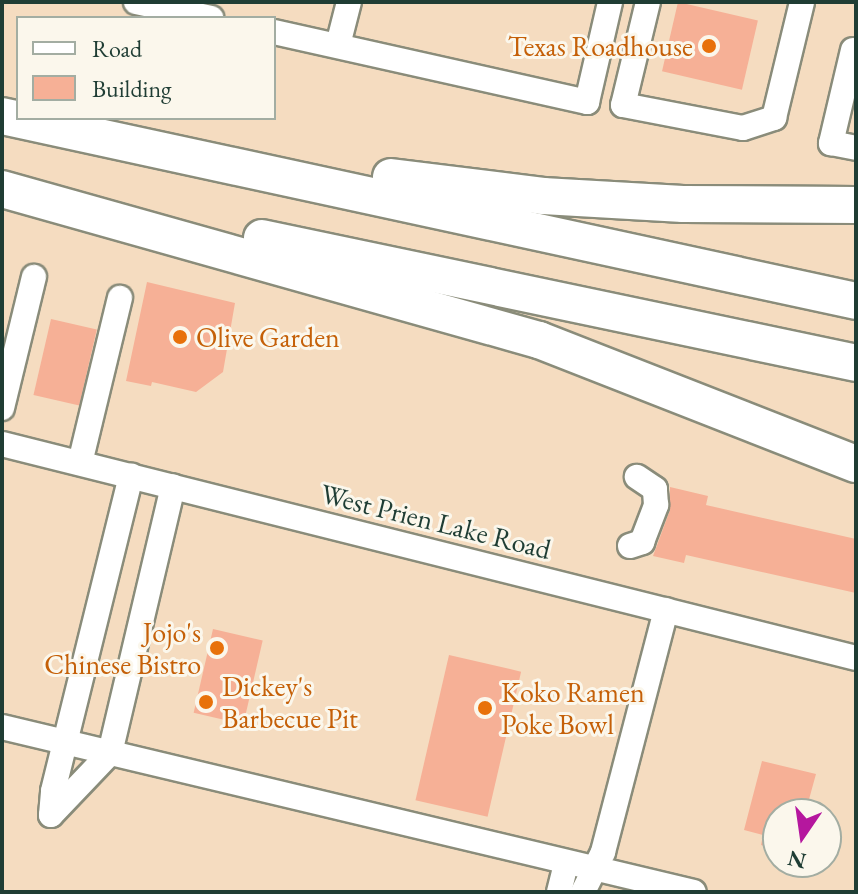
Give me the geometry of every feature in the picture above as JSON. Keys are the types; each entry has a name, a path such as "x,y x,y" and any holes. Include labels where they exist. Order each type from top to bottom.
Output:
{"highway":[{"path":"20,120 856,301"},
{"path":"193,158 278,158 434,184 543,196 683,204 856,205"},
{"path":"2,186 856,363"},
{"path":"2,186 539,340 856,464"}],"street":[{"path":"136,2 202,16"},
{"path":"338,45 349,2"},
{"path":"587,102 610,2"},
{"path":"623,105 648,2"},
{"path":"276,32 587,102 623,105 743,128 774,118 802,2"},
{"path":"855,45 831,143 856,148"},
{"path":"2,408 34,277"},
{"path":"80,463 120,298"},
{"name":"West Prien Lake Road","path":"2,444 856,658"},
{"path":"131,476 53,791 51,815 110,753 173,486"},
{"path":"630,546 642,542 656,505 655,489 637,477"},
{"path":"583,892 603,852 666,610"},
{"path":"2,727 694,892"},
{"path":"559,892 566,863"}],"building":[{"name":"Texas Roadhouse","path":"678,2 758,20 742,90 662,71"},
{"name":"Olive Garden","path":"147,282 235,303 223,372 196,392 152,382 151,386 126,381"},
{"path":"51,319 97,330 79,406 33,395"},
{"path":"670,487 708,496 706,505 856,539 856,593 686,555 684,563 653,556 670,510"},
{"path":"213,629 263,640 243,724 194,713"},
{"path":"449,655 521,672 488,817 415,800"},
{"path":"762,761 816,774 809,798 762,798 762,835 744,830"}],"place":[{"name":"Texas Roadhouse","path":"709,46"},
{"name":"Olive Garden","path":"180,337"},
{"name":"Jojo's Chinese Bistro","path":"217,648"},
{"name":"Dickey's Barbecue Pit","path":"206,702"},
{"name":"Koko Ramen Poke Bowl","path":"485,708"}]}
